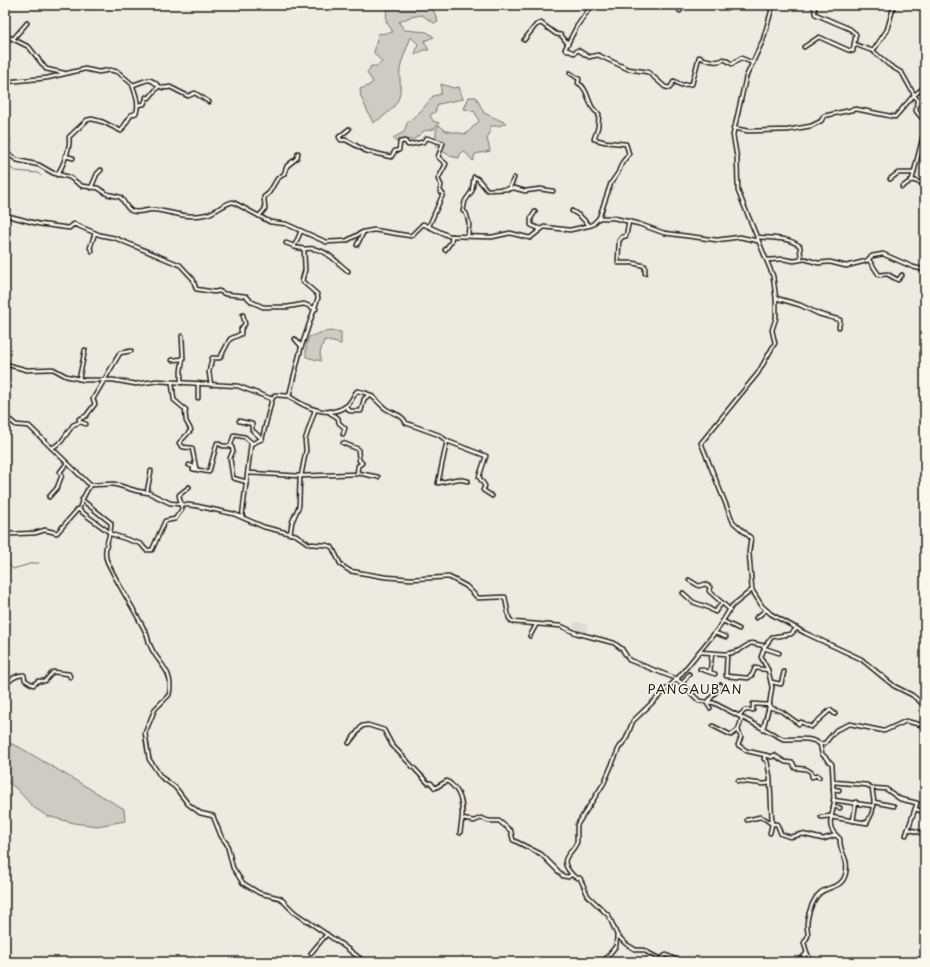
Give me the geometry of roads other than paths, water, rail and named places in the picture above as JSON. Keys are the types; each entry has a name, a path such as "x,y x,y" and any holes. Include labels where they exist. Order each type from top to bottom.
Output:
{"street":[{"path":"592,5 577,26 565,48 571,53 578,50 588,56 598,55 628,70 648,72 665,87 669,88 674,81 681,85 692,84 699,57 710,60 724,60 732,64 741,58 752,63"},
{"path":"675,5 680,11"},
{"path":"773,5 764,40 746,78 733,128 737,158 738,191 773,276 776,298 775,321 772,330 775,339 774,346 758,373 735,399 704,439 702,443 703,448 731,517 738,528 751,539 749,552 752,590 766,610 797,628 861,659 894,686 912,695 925,706"},
{"path":"804,47 819,37 829,43 852,51 854,44 856,33 815,14 814,5"},
{"path":"873,51 887,30 894,5"},
{"path":"13,39 27,23"},
{"path":"524,40 536,25 541,23 556,34 561,35 568,44"},
{"path":"5,38 13,39 31,48 46,69 66,74"},
{"path":"854,44 873,51 889,65 902,73 917,100 916,111 925,122"},
{"path":"5,82 66,74 85,69 99,72 110,70 125,76 132,85 138,105 136,113 131,115 121,131 101,121 87,120 85,124 75,130 69,137 70,144 61,170 57,174"},
{"path":"5,152 17,160 39,165 57,174 69,177 82,186 98,188 107,194 120,197 127,207 137,212 155,210 175,215 190,216 211,213 229,202 233,202 270,222 286,224 331,243 346,241 364,232 384,231 410,236 419,226 423,224 445,235 452,236 492,237 510,232 530,238 538,233 544,226 570,230 589,226 599,218 611,181 618,173 629,152 626,144 605,142 594,139 598,127 599,114 594,112 584,86 578,83 579,79 570,73"},
{"path":"132,85 149,80 154,81 158,86 165,89 170,87 188,96 195,93 209,102"},
{"path":"138,105 144,104 146,98 149,98 158,86"},
{"path":"733,128 754,132 788,130 811,126 821,121 824,116 856,109 895,117 914,95 919,93 925,87"},
{"path":"902,187 912,180 925,128"},
{"path":"349,130 339,137 341,140 346,140 366,151 391,157 395,151 399,150 400,142 405,141 408,145 423,142 427,138 443,144 438,157 446,164 438,179 441,185 440,191 443,194 429,226"},
{"path":"5,147 8,140"},
{"path":"259,216 265,209 264,197 269,193 278,179 284,174 287,166 298,158 298,153"},
{"path":"65,156 73,158"},
{"path":"91,188 96,180 97,174 101,170"},
{"path":"890,179 898,173 914,173"},
{"path":"468,236 470,223 466,213 463,211 466,201 472,191 474,177 478,179 487,190 501,188 509,190 514,188 525,191 543,189 553,191"},
{"path":"509,190 514,178"},
{"path":"912,180 925,184"},
{"path":"572,211 580,216 589,226"},
{"path":"534,212 531,218 531,225 540,229"},
{"path":"5,215 47,225 69,228 74,224 95,233 115,238 180,265 193,279 196,290 214,292 219,291 224,294 246,296 256,304 263,307 287,307 304,304 316,309"},
{"path":"599,218 614,218 629,221 664,233 716,240 740,237 759,241"},
{"path":"629,221 626,236 619,240 618,262 633,263 645,266 645,273"},
{"path":"294,247 301,231"},
{"path":"357,245 364,232"},
{"path":"92,251 90,248 95,233"},
{"path":"445,250 451,242 452,236"},
{"path":"757,237 780,238 792,241 800,246 802,259"},
{"path":"286,243 294,247 304,249 313,248 325,253 348,271"},
{"path":"289,396 301,346 316,309 318,296 302,281 305,270 304,249"},
{"path":"767,260 782,259 794,261 802,259 846,266 868,260 872,256 883,254 913,267 925,270"},
{"path":"868,260 879,275 887,274 898,280 902,275"},
{"path":"776,298 840,320 839,327"},
{"path":"211,385 209,372 213,357 220,358 230,341 229,339 241,335 241,329 245,324 243,315"},
{"path":"181,383 183,359 182,336"},
{"path":"295,339 301,346"},
{"path":"79,379 85,350"},
{"path":"52,448 61,442 72,426 80,422 79,419 86,416 95,404 93,399 120,353 131,351"},
{"path":"172,360 183,359"},
{"path":"5,364 27,370 53,369 79,379 103,381 113,380 136,384 147,382 198,383 238,386 272,399"},
{"path":"172,383 174,400 186,410 186,421 191,430 178,443 192,448 196,468 190,465 198,470 209,472 217,443 223,446 231,446"},
{"path":"198,383 198,398"},
{"path":"262,439 272,399 275,395 286,397 289,396 315,410 330,411 346,407 353,399 356,392 370,394 385,408 404,418 406,423 439,435 447,441 486,456 479,477 485,486 483,491 492,496"},
{"path":"346,407 350,411 361,411 364,399 370,394"},
{"path":"290,534 292,522 299,506 301,476 306,450 305,440 315,410"},
{"path":"330,411 330,413 338,418 339,423 345,428 343,434"},
{"path":"5,416 16,425 28,425 90,485 114,484 137,492 147,492 170,503 203,507 242,517 264,527 296,536 309,544 326,545 332,547 341,565 354,572 411,579 444,576 456,579 478,598 505,597 509,618 512,622 561,626 576,633 614,643 622,648 629,660 677,679 699,701 707,702 739,716 783,739 809,740 820,744 825,743 836,730 850,724 884,731 906,721 925,726"},
{"path":"80,422 86,424"},
{"path":"239,422 252,424 252,430 262,439"},
{"path":"247,482 233,478 230,458 233,451 231,446 234,435 244,437 252,443"},
{"path":"252,443 262,439"},
{"path":"447,441 438,483 456,479 468,480"},
{"path":"242,517 252,443"},
{"path":"343,443 358,449 359,460 362,463 358,466 358,473"},
{"path":"49,497 57,488 62,475 60,472 67,463"},
{"path":"147,492 152,471"},
{"path":"248,473 301,476 356,475 358,473 378,477"},
{"path":"5,532 25,534 37,533 45,530 57,533 78,509 90,485"},
{"path":"78,509 110,533 141,544 146,550 152,550 165,521 175,519 182,509 179,495 189,487"},
{"path":"82,500 111,522 106,548 107,561 120,587 146,631 150,646 162,663 170,679 169,695 155,709 145,733 149,759 161,777 175,787 188,804 200,813 213,816 221,836 228,848 233,868 243,883 259,893 280,898 294,912 365,962"},
{"path":"689,580 699,586 705,584 710,587 709,592 729,609"},
{"path":"681,962 666,955 660,959 643,950 637,951 625,943 617,935 609,916 588,896 580,878 572,875 565,867 564,861 577,842 577,825 604,783 619,748 626,739 633,722 677,679 715,633 729,609 752,590"},
{"path":"683,593 697,604 707,607 715,612 722,603"},
{"path":"756,618 766,610"},
{"path":"723,621 739,630"},
{"path":"530,636 537,624"},
{"path":"763,729 770,706 771,682 768,670 761,657 764,647 772,637 791,634 797,628"},
{"path":"715,633 726,637"},
{"path":"699,652 727,654 738,651 749,644 764,647 779,653"},
{"path":"710,672 712,653"},
{"path":"727,654 726,676 748,678 752,676 755,668 768,670"},
{"path":"700,669 715,674"},
{"path":"5,686 9,680 21,675 24,675 25,680 33,685 38,681 44,681 53,672 69,674 70,677"},
{"path":"771,682 781,684 784,672"},
{"path":"682,684 688,674"},
{"path":"707,702 721,685"},
{"path":"707,702 710,708"},
{"path":"739,716 745,710 753,710 752,704 770,706 781,711 799,724 801,722 811,727 830,710 834,714"},
{"path":"713,726 732,735 738,730 742,718"},
{"path":"349,744 361,726 368,725 384,730 392,745 428,783 431,783 435,788 446,781 454,786 462,804 460,833"},
{"path":"738,730 741,737 738,746 747,751 772,758 774,755 785,762 793,763 795,768 807,769 811,772 812,777 817,775 819,777"},
{"path":"812,962 806,953 804,942 808,936 807,920 813,904 819,894 824,890 834,887 843,879 846,872 847,863 839,846 840,839 832,830 832,764 822,754 820,744"},
{"path":"765,755 764,759 767,761 770,783 772,824 770,833"},
{"path":"738,781 765,784 770,783"},
{"path":"833,782 867,785 872,788 886,789 900,799 916,802 916,808 906,835"},
{"path":"821,817 831,817 867,823 872,813 874,804 872,788"},
{"path":"833,789 839,790"},
{"path":"833,800 894,806"},
{"path":"853,821 856,802"},
{"path":"833,806 840,808"},
{"path":"916,808 925,812"},
{"path":"747,820 760,817 766,819 772,824 777,824 781,834 785,836 802,834 823,839 836,835"},
{"path":"462,819 474,821 482,818 500,822 511,831 513,840 541,854 563,876 567,877 572,875"},
{"path":"908,829 925,834"},
{"path":"311,953 326,934"},
{"path":"603,962 616,946 617,935"},
{"path":"798,962 806,953"}],"waterway":[{"path":"5,164 15,171 38,173 41,176"},
{"path":"5,560 13,569 33,563 39,563"}],"district":[{"name":"PANGAUBAN","path":"695,689"}]}
